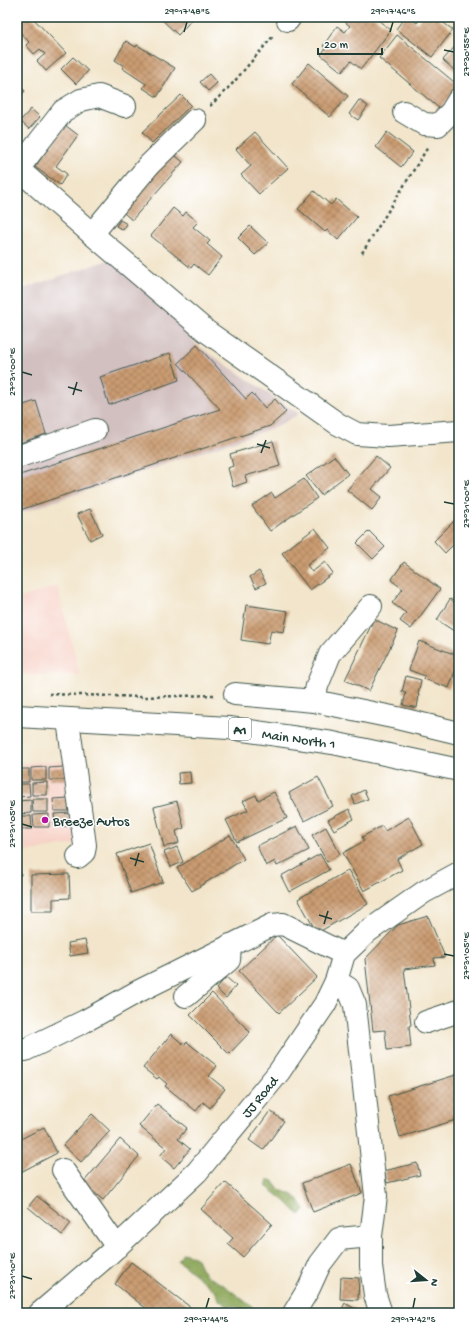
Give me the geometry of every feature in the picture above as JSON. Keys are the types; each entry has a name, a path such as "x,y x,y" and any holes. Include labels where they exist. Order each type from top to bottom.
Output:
{"street":[{"path":"125,106 99,96 81,100 63,111 18,168 92,234 206,331 338,424 358,434 388,436 459,431"},
{"path":"404,112 424,124 438,125 451,112 459,99"},
{"path":"92,234 149,165 196,120"},
{"path":"17,457 95,430"},
{"path":"314,700 317,686 330,654 371,606"},
{"path":"235,694 314,700 459,733"},
{"name":"Main North 1","path":"17,716 229,728 333,743 459,770"},
{"path":"68,720 85,845 84,852 78,857"},
{"name":"JJ Road","path":"40,1313 117,1247 197,1172 279,1072 325,1004 336,981 344,954 367,932 424,892 459,873"},
{"path":"17,1048 25,1050 85,1021 137,992 272,925 283,924 344,954"},
{"path":"186,996 229,960 230,945"},
{"path":"336,981 348,988 355,1005 376,1196 371,1236 371,1266 375,1295 381,1313"},
{"path":"426,1022 459,1011"},
{"path":"63,1170 117,1247"},
{"path":"294,1313 309,1288 320,1264 338,1239 371,1236"}],"path":[{"path":"196,120 233,83 289,18"},
{"path":"362,253 437,133 438,125"},
{"path":"49,694 144,697 235,694"}],"shaded area":[{"path":"111,259 162,304 197,345 299,414 273,428 17,514 17,291"},
{"path":"57,586 80,675 17,675 17,599"},
{"name":"Breeze Autos","path":"65,761 76,844 17,853 17,763"}],"green space":[{"path":"268,1180 272,1180 279,1190 292,1194 296,1198 305,1209 301,1215 266,1186"},
{"path":"183,1253 197,1259 202,1270 207,1276 225,1286 255,1309 264,1313 248,1313 234,1306 227,1306 219,1300 215,1291 178,1261"}],"building":[{"path":"17,17 32,17 66,53 46,71 37,61 45,54 40,49 34,54 26,45 29,42 17,30"},
{"path":"159,17 194,17 178,35"},
{"path":"349,17 374,17 391,30 361,69 351,61 342,72 321,55 326,48 323,46 337,26 345,32 350,26 345,22"},
{"path":"405,17 409,17 417,23 422,17 436,17 453,30 432,57 396,29"},
{"path":"397,35 459,86 440,109 379,58"},
{"path":"126,41 136,47 137,45 175,68 157,97 143,88 146,84 122,68 124,66 115,60"},
{"path":"459,42 459,66 455,71 443,60"},
{"path":"73,57 88,71 76,84 61,69"},
{"path":"309,63 348,96 330,117 292,84"},
{"path":"209,74 217,83 208,91 200,82"},
{"path":"17,83 25,91 17,98"},
{"path":"181,95 191,105 152,143 142,132"},
{"path":"359,100 368,106 358,120 349,114"},
{"path":"31,109 40,117 29,129 20,121"},
{"path":"65,125 78,135 56,166 67,174 60,185 35,167"},
{"path":"255,132 288,168 259,194 241,175 251,166 236,149"},
{"path":"387,132 413,152 401,167 376,147"},
{"path":"169,150 183,162 132,220 118,208"},
{"path":"314,191 331,205 336,199 357,217 338,240 327,230 325,232 298,209"},
{"path":"173,208 183,216 186,212 198,222 193,227 210,241 207,244 222,257 208,275 194,264 191,268 151,236"},
{"path":"120,220 127,224 123,230 116,226"},
{"path":"250,226 268,243 255,255 238,238"},
{"path":"197,345 246,399 252,393 265,408 275,399 286,412 270,426 17,511 17,476 220,409 178,363"},
{"path":"170,353 179,380 109,405 100,377"},
{"path":"36,401 46,434 17,444 17,407"},
{"path":"273,441 280,466 245,476 247,482 233,487 228,468 233,466 230,454"},
{"path":"334,456 348,474 321,495 306,476"},
{"path":"376,456 390,468 372,489 382,497 372,510 347,490"},
{"path":"304,479 317,498 270,531 252,506 272,493 275,498"},
{"path":"90,509 102,534 90,540 77,514"},
{"path":"459,516 459,539 445,553 434,541"},
{"path":"315,528 330,548 307,565 312,572 325,562 333,573 310,590 282,553"},
{"path":"369,531 385,547 373,559 357,543"},
{"path":"404,562 440,589 411,629 400,621 406,613 392,603 403,589 391,580"},
{"path":"259,571 266,583 256,588 250,577"},
{"path":"450,599 459,605 459,624 454,631 437,620"},
{"path":"246,605 288,611 284,632 271,630 268,644 241,640"},
{"path":"374,619 398,631 369,691 345,680"},
{"path":"419,641 459,656 459,661 449,688 424,679 425,676 409,670"},
{"path":"17,658 19,658 19,672 17,672"},
{"path":"406,676 421,680 417,708 403,705 406,693 402,692"},
{"path":"458,702 459,717 457,717"},
{"path":"46,767 46,780 31,780 31,768"},
{"path":"64,767 65,780 49,780 49,768"},
{"path":"17,769 29,769 29,782 17,782"},
{"path":"190,772 191,783 179,784 178,773"},
{"path":"318,777 333,806 304,821 289,793"},
{"path":"47,782 47,795 32,795 32,783"},
{"path":"17,784 29,784 30,796 17,797"},
{"path":"364,790 368,799 355,804 352,796"},
{"path":"274,792 287,818 237,842 226,820 248,810 243,801 256,795 258,800"},
{"path":"68,798 69,811 54,811 53,799"},
{"path":"32,799 48,799 48,812 33,812"},
{"path":"31,800 31,813 17,814 17,801"},
{"path":"177,801 184,828 176,831 179,843 164,847 154,807"},
{"path":"349,809 354,819 334,830 328,820"},
{"path":"70,813 70,826 55,827 54,814"},
{"path":"49,814 49,827 34,827 33,815"},
{"path":"17,816 31,816 32,829 17,829"},
{"path":"409,817 423,844 397,859 402,870 364,891 343,853 364,841 362,837 382,826 385,831"},
{"path":"297,826 309,850 277,866 275,861 266,866 257,846"},
{"path":"326,827 340,854 327,862 312,835"},
{"path":"230,835 244,859 192,891 177,868"},
{"path":"149,843 163,882 131,893 117,854"},
{"path":"177,847 183,862 171,867 164,852"},
{"path":"320,854 329,870 289,892 281,876"},
{"path":"17,855 21,875 17,876"},
{"path":"348,870 368,904 317,933 298,899"},
{"path":"69,874 70,898 53,899 53,911 31,911 31,875"},
{"path":"428,916 445,957 434,958 435,965 404,969 411,1025 409,1026 411,1047 387,1050 385,1030 373,1031 365,959 398,925"},
{"path":"277,935 317,977 279,1013 239,971"},
{"path":"85,940 88,953 70,956 68,943"},
{"path":"226,977 236,986 226,998 216,989"},
{"path":"212,993 250,1032 229,1054 190,1015"},
{"path":"171,1034 184,1045 187,1042 217,1066 209,1076 225,1089 210,1108 203,1102 196,1111 165,1086 167,1084 159,1077 157,1079 143,1068"},
{"path":"459,1074 459,1119 400,1137 388,1096"},
{"path":"157,1104 187,1128 178,1139 190,1149 174,1168 160,1156 166,1148 139,1126"},
{"path":"270,1111 284,1121 263,1150 249,1140"},
{"path":"92,1114 110,1131 81,1162 63,1145"},
{"path":"44,1127 57,1153 17,1174 17,1141"},
{"path":"120,1139 139,1156 103,1200 83,1183"},
{"path":"417,1163 420,1175 387,1183 384,1171"},
{"path":"351,1164 362,1193 313,1212 302,1183"},
{"path":"225,1182 272,1224 243,1257 228,1244 233,1238 201,1209"},
{"path":"37,1196 71,1223 62,1235 28,1207"},
{"path":"131,1262 198,1313 152,1313 115,1284"},
{"path":"341,1277 359,1278 358,1300 340,1299"},
{"path":"345,1303 357,1310 356,1313 340,1313"}],"place":[{"name":"Breeze Autos","path":"45,820"}]}
